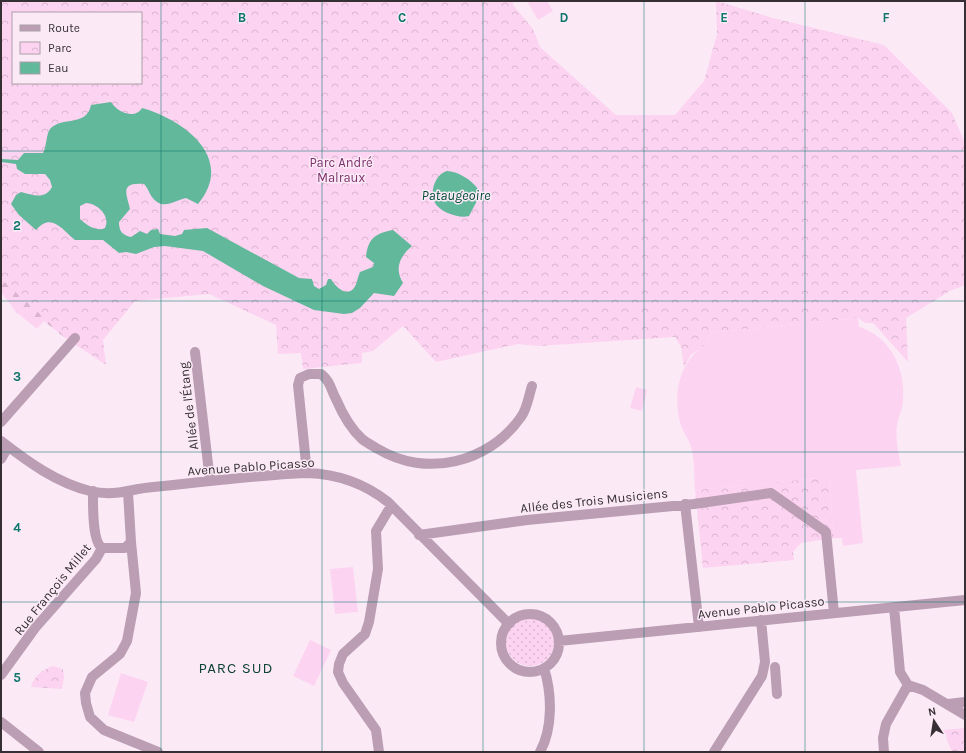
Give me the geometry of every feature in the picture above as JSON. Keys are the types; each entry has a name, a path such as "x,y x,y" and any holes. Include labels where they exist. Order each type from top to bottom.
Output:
{"street":[{"path":"1,422 75,338"},
{"name":"Allée de l'Étang","path":"195,352 210,481"},
{"path":"307,473 298,386 300,378 309,374 321,374 329,381 343,415 362,439 388,455 420,464 456,462 473,456 498,440 522,416 532,386"},
{"path":"1,459 5,444"},
{"name":"Avenue Pablo Picasso","path":"5,444 56,478 93,492 108,494 152,487 307,473 328,474 355,482 376,493 391,506 508,624"},
{"name":"Rue François Millet","path":"1,675 35,628 96,559 102,548 98,544 96,536 93,492"},
{"path":"128,492 136,593 127,641 120,654 92,677 86,693 86,703 90,717 104,730 158,752"},
{"name":"Allée des Trois Musiciens","path":"419,534 527,520 772,494 826,532 834,613"},
{"path":"685,504 699,627"},
{"path":"379,752 376,730 343,683 338,672 339,664 344,654 365,634 369,622 378,569 376,530 391,506"},
{"path":"102,548 125,548 131,542"},
{"name":"Avenue Pablo Picasso","path":"559,641 965,600"},
{"path":"894,607 900,672 908,685 922,690 965,715"},
{"path":"525,615 542,617 553,626 559,641 559,647 554,660 544,668 534,672 524,672 515,668 507,661 502,652 501,642 503,632 508,624 516,618 525,615"},
{"path":"714,752 762,676 765,662 761,620"},
{"path":"774,667 777,694"},
{"path":"540,752 546,742 549,726 547,684 544,668"},
{"path":"884,752 883,738 886,724 908,685"},
{"path":"948,704 965,702"},
{"path":"1,722 38,752"}],"green space":[{"name":"Parc André Malraux","path":"1,1 513,1 513,5 533,29 540,47 616,115 675,115 704,81 717,34 716,1 773,18 884,45 952,113 965,143 965,285 950,291 906,318 908,362 873,323 865,323 858,318 708,333 709,342 691,355 684,367 681,347 675,337 539,346 518,344 436,362 403,326 373,351 362,353 362,363 303,369 301,353 278,354 276,325 209,294 135,301 103,340 106,365 70,341 1,279"},
{"path":"531,1 547,1 553,11 538,20 528,3"},
{"path":"1,245 69,338 65,338 44,321 37,329 16,312 1,292"},
{"path":"858,318 859,327 870,331 879,338 894,355 902,377 903,388 903,403 896,435 901,466 856,470 863,543 843,546 842,538 834,538 829,477 695,490 692,452 680,422 677,398 678,387 685,366 699,349 709,342 708,333"},
{"path":"636,387 647,390 642,411 630,408"},
{"path":"829,477 834,538 801,543 793,552 794,560 703,568 695,490"},
{"path":"353,567 358,612 335,614 330,569"},
{"path":"530,618 539,620 547,625 552,633 554,642 552,651 547,659 539,664 530,666 521,664 513,659 508,651 506,642 508,633 513,625 521,620"},
{"path":"310,640 331,650 314,686 293,676"},
{"path":"53,666 63,669 64,677 62,689 31,687 39,674 45,669"},
{"path":"121,673 148,682 134,722 108,715"},
{"path":"965,728 965,752 952,752 943,730"}],"water":[{"path":"111,102 117,109 126,113 135,114 142,108 158,114 174,122 188,132 200,143 208,157 211,171 208,187 198,204 186,198 164,204 156,201 152,197 144,184 136,184 128,187 126,194 130,209 119,222 120,230 123,234 131,237 140,231 147,234 151,230 158,229 160,234 175,236 182,234 184,230 207,228 299,278 312,279 314,286 319,289 326,285 328,279 331,279 338,288 348,292 354,288 360,272 373,267 374,263 366,257 371,241 382,233 393,230 412,246 404,254 399,267 400,278 403,283 394,296 374,293 360,308 352,313 344,314 314,310 263,286 203,251 165,246 154,247 136,254 126,252 119,253 103,240 75,240 61,227 52,222 47,222 41,225 36,230 19,215 11,204 16,195 21,192 38,196 46,194 52,187 50,180 45,174 25,174 17,169 16,164 1,162 2,159 18,160 24,153 43,153 50,129 55,125 85,116 89,112 91,105","holes":["86,203 94,205 105,215 105,228 99,229 88,226 80,219 80,206"]},
{"name":"Pataugeoire","path":"447,171 451,171 464,177 472,182 478,189 479,197 469,216 455,216 445,212 437,206 433,199 433,189 436,180"}],"district":[{"name":"PARC SUD","path":"236,668"}]}
